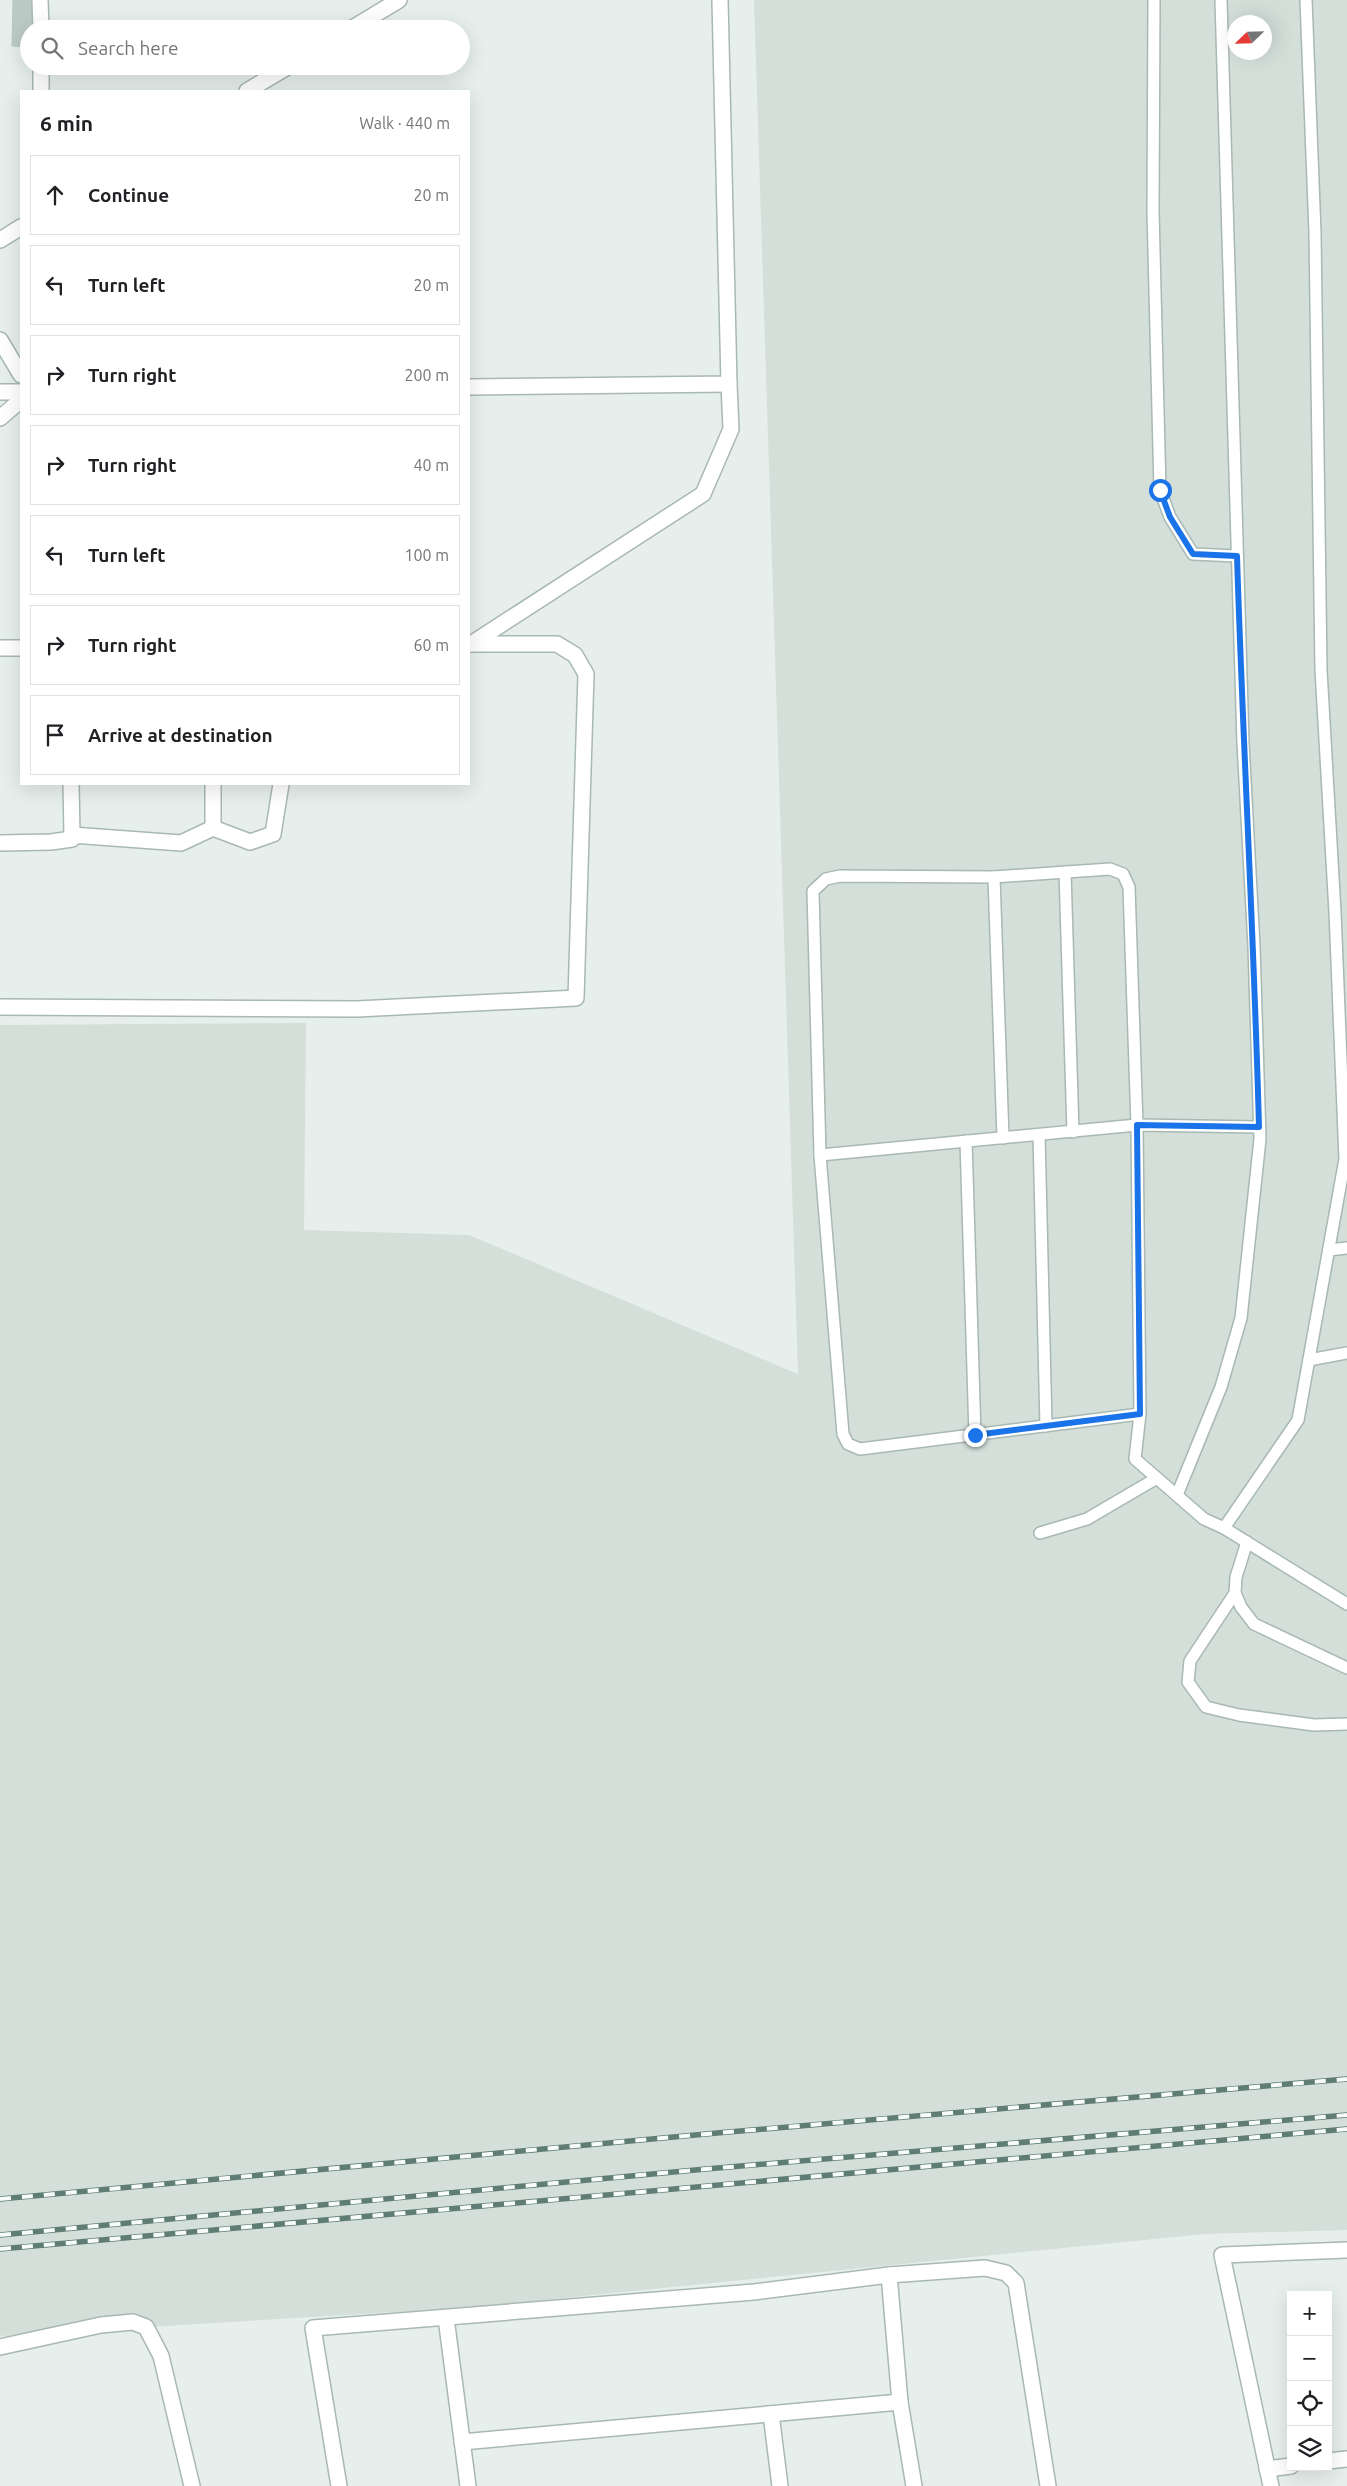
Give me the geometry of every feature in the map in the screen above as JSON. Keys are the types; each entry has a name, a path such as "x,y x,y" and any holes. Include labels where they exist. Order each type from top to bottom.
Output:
{"street":[{"path":"40,0 41,20"},
{"path":"366,20 399,0"},
{"path":"470,644 703,494 732,429 729,384 720,0"},
{"path":"41,75 42,90"},
{"path":"249,90 274,75"},
{"path":"0,240 20,228"},
{"path":"0,340 20,373"},
{"path":"470,387 729,384"},
{"path":"0,392 20,392"},
{"path":"0,418 20,401"},
{"path":"0,1007 357,1009 576,998 586,674 575,655 557,644 470,644"},
{"path":"0,648 20,648"},
{"path":"0,843 51,842 72,839 70,785"},
{"path":"213,785 213,828"},
{"path":"72,835 181,843 213,828 250,842 273,834 282,785"},
{"path":"1271,2486 1222,2254 1347,2250"},
{"path":"339,2486 313,2328 754,2292 889,2275 985,2268 1006,2273 1016,2283 1048,2486"},
{"path":"889,2275 900,2402 914,2486"},
{"path":"446,2318 468,2486"},
{"path":"0,2347 102,2325 133,2322 146,2327 161,2356 192,2486"},
{"path":"462,2442 900,2402"},
{"path":"771,2414 780,2486"},
{"path":"1332,2461 1347,2459"},
{"path":"1267,2469 1287,2466"}],"lane":[{"path":"1154,0 1153,211 1160,490 1170,517 1193,554 1237,556"},
{"path":"1176,1495 1221,1387 1241,1318 1259,1127 1254,946 1243,744 1221,0"},
{"path":"1224,1528 1298,1420 1345,1159 1342,990 1321,670 1315,233 1306,0"},
{"path":"1140,1414 860,1450 848,1444 843,1434 820,1155 813,891 826,879 840,876 994,877 1110,869 1123,874 1129,887 1137,1125 1140,1414 1135,1459 1204,1519 1224,1528 1347,1604"},
{"path":"1065,872 1072,1132"},
{"path":"994,877 1003,1138"},
{"path":"820,1155 1137,1125 1259,1127"},
{"path":"1039,1135 1046,1426"},
{"path":"966,1141 975,1435"},
{"path":"1329,1250 1347,1248"},
{"path":"1309,1360 1347,1354"},
{"path":"1040,1533 1087,1519 1157,1478"},
{"path":"1247,1542 1236,1577 1235,1593 1240,1607 1254,1624 1347,1668"},
{"path":"1235,1593 1190,1661 1188,1682 1206,1707 1239,1715 1314,1725 1347,1724"}],"shaded area":[{"path":"754,0 1347,0 1347,2230 1205,2234 462,2308 0,2336 0,1025 306,1023 304,1230 469,1235 798,1374"}],"building":[{"path":"13,0 31,0 32,20 20,20 20,46 12,46"}],"railway":[{"path":"0,2199 717,2133 1347,2079"},
{"path":"0,2235 706,2169 1347,2115"},
{"path":"0,2249 1347,2129"}],"route":[{"path":"975,1435 1140,1414 1137,1125 1259,1127 1254,946 1243,744 1237,556 1193,554 1170,517 1160,490"}]}
